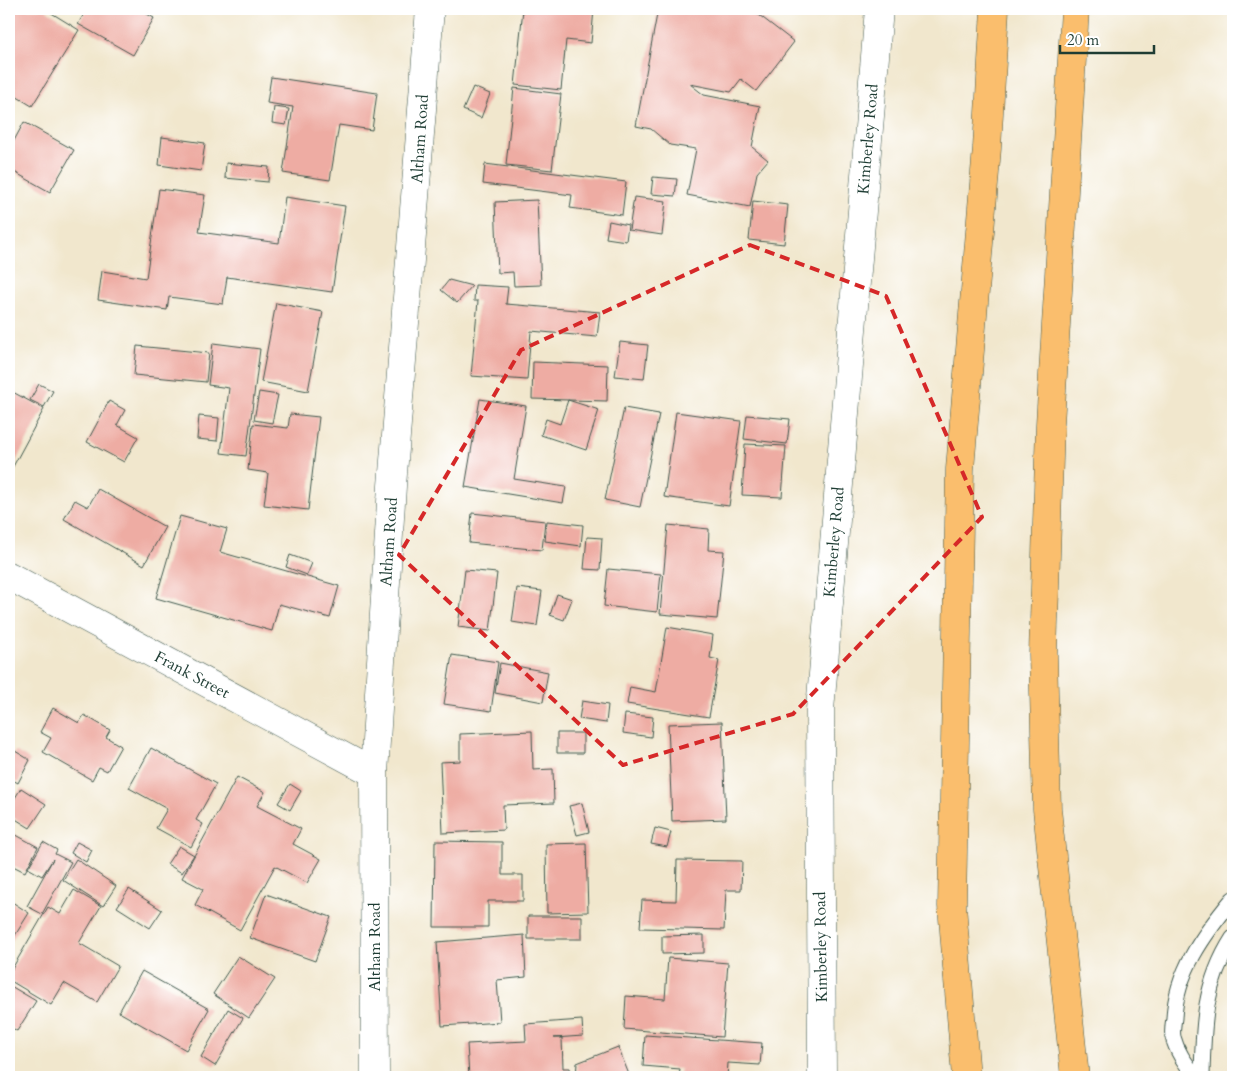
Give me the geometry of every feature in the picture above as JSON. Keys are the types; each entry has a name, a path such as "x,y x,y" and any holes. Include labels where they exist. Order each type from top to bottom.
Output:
{"highway":[{"path":"966,1077 952,906 960,469 987,148 995,9"},
{"path":"1075,9 1050,424 1043,654 1047,808 1075,1077"}],"street":[{"name":"Altham Road","path":"375,1077 374,774 392,486 430,9"},
{"name":"Kimberley Road","path":"822,1077 820,710 879,9"},
{"name":"Frank Street","path":"9,576 374,774"}],"lane":[{"path":"1196,1077 1181,1058 1173,1036 1174,1008 1181,981 1193,954 1211,926 1233,900"},
{"path":"1202,1077 1203,1017 1210,985 1233,938"}],"highlighted area":[{"path":"750,245 886,296 982,517 793,714 623,765 399,555 521,350"}],"building":[{"path":"9,9 45,9 79,30 32,106 9,92"},
{"path":"87,9 138,9 154,18 133,55 78,24"},
{"path":"523,9 594,9 591,43 566,40 561,90 515,85"},
{"path":"658,9 727,9 759,15 794,42 756,91 741,79 731,92 690,84 704,95 760,106 752,147 768,160 757,173 750,207 687,195 696,149 670,145 651,129 636,126"},
{"path":"271,77 377,93 372,130 339,125 330,180 283,173 293,107 267,103"},
{"path":"473,87 490,94 481,118 463,110"},
{"path":"514,88 561,94 552,170 506,165"},
{"path":"274,107 289,109 286,125 272,123"},
{"path":"24,122 74,150 50,192 9,169 9,150"},
{"path":"162,137 205,143 201,171 159,165"},
{"path":"226,163 269,167 268,182 225,178"},
{"path":"485,164 626,182 622,215 570,208 572,195 483,184"},
{"path":"653,177 677,179 675,196 651,194"},
{"path":"159,189 205,195 199,232 279,243 285,197 345,206 332,292 227,277 223,304 169,297 167,310 98,300 102,271 146,278"},
{"path":"634,197 666,201 662,235 629,230"},
{"path":"537,200 541,285 514,286 513,272 498,273 495,202"},
{"path":"753,201 788,205 784,244 749,240"},
{"path":"609,221 628,225 626,241 606,238"},
{"path":"449,280 472,286 457,303 441,290"},
{"path":"475,285 508,287 506,304 600,312 597,337 531,331 527,380 471,376 478,301 474,301"},
{"path":"276,303 323,312 308,391 261,382"},
{"path":"620,342 648,345 644,379 615,376"},
{"path":"213,343 260,349 246,456 221,453 229,388 208,385"},
{"path":"137,346 209,353 206,382 134,375"},
{"path":"533,362 608,365 607,401 532,399"},
{"path":"39,384 53,391 44,407 30,400"},
{"path":"9,390 44,409 9,474"},
{"path":"259,392 278,395 272,423 254,420"},
{"path":"480,399 526,406 514,479 566,487 563,503 465,487"},
{"path":"568,400 599,410 586,450 541,435 546,419 560,424"},
{"path":"109,401 125,410 117,425 138,437 124,462 87,442"},
{"path":"624,408 659,414 640,507 605,500"},
{"path":"676,412 741,421 729,506 664,497"},
{"path":"290,414 319,417 308,510 264,505 268,473 248,470 253,424 288,428"},
{"path":"747,415 790,419 787,444 744,439"},
{"path":"199,416 219,418 217,441 197,439"},
{"path":"745,444 786,446 782,497 742,495"},
{"path":"98,489 165,527 144,565 64,519 75,500 88,507"},
{"path":"472,513 545,521 542,550 469,543"},
{"path":"180,516 227,529 220,552 339,586 330,618 279,604 272,631 156,598"},
{"path":"547,521 583,525 581,546 545,541"},
{"path":"668,525 709,529 708,550 724,551 717,619 660,614"},
{"path":"587,537 602,538 600,570 584,569"},
{"path":"290,555 312,563 307,575 286,567"},
{"path":"608,569 661,574 657,612 604,606"},
{"path":"465,570 497,573 490,631 458,627"},
{"path":"517,588 542,591 537,626 512,622"},
{"path":"557,594 572,599 564,620 550,615"},
{"path":"667,627 713,635 710,658 719,660 709,717 627,704 630,687 656,692"},
{"path":"452,655 498,662 491,711 444,704"},
{"path":"500,663 548,672 543,702 495,693"},
{"path":"582,701 608,705 606,723 579,719"},
{"path":"53,708 79,723 84,715 110,730 106,737 121,746 107,771 99,767 92,780 43,752 51,738 40,732"},
{"path":"625,714 653,717 651,737 623,733"},
{"path":"722,722 726,819 672,821 668,724"},
{"path":"532,731 533,770 553,769 554,803 503,805 504,830 443,833 440,762 460,761 460,734"},
{"path":"557,733 583,733 583,753 557,753"},
{"path":"151,748 216,784 196,820 203,824 191,847 156,828 167,809 129,788"},
{"path":"15,751 30,760 18,783 9,778 9,764"},
{"path":"237,777 265,792 257,806 301,829 293,844 321,859 307,883 275,866 240,930 195,905 203,889 182,878"},
{"path":"290,784 301,791 290,810 278,803"},
{"path":"21,788 46,804 30,828 9,815 9,808"},
{"path":"582,803 589,832 577,835 569,806"},
{"path":"655,828 671,832 667,847 651,844"},
{"path":"9,831 38,847 25,872 9,864"},
{"path":"435,841 502,842 502,875 523,875 523,901 488,901 488,927 434,927"},
{"path":"43,842 57,850 55,854 71,862 42,914 27,906 53,859 42,876 28,868"},
{"path":"77,842 92,850 86,862 71,853"},
{"path":"586,843 588,912 547,913 546,844"},
{"path":"179,846 194,855 182,873 167,864"},
{"path":"76,859 116,886 103,906 63,880"},
{"path":"677,860 742,861 741,890 726,890 724,930 640,928 642,900 676,901"},
{"path":"129,889 162,910 150,928 117,907"},
{"path":"74,890 101,906 79,943 118,966 97,1002 64,983 51,1005 9,980 9,974 48,907 60,914"},
{"path":"266,894 331,917 315,961 250,938"},
{"path":"9,900 29,913 9,945"},
{"path":"528,916 582,916 582,939 528,939"},
{"path":"524,935 526,977 497,980 500,1022 442,1026 437,942"},
{"path":"704,935 704,953 662,954 662,936"},
{"path":"238,956 275,979 249,1018 213,994"},
{"path":"668,958 728,963 722,1037 624,1029 626,996 665,999"},
{"path":"142,971 209,1009 186,1050 119,1012"},
{"path":"9,985 36,1001 17,1031 9,1026"},
{"path":"228,1009 243,1018 215,1066 201,1057"},
{"path":"582,1020 583,1036 554,1038 562,1038 563,1068 570,1068 571,1077 469,1077 467,1044 526,1041 525,1024"},
{"path":"645,1035 762,1043 760,1065 728,1063 727,1077 679,1077 680,1069 643,1066"},
{"path":"618,1047 630,1077 576,1077 577,1063"}]}
